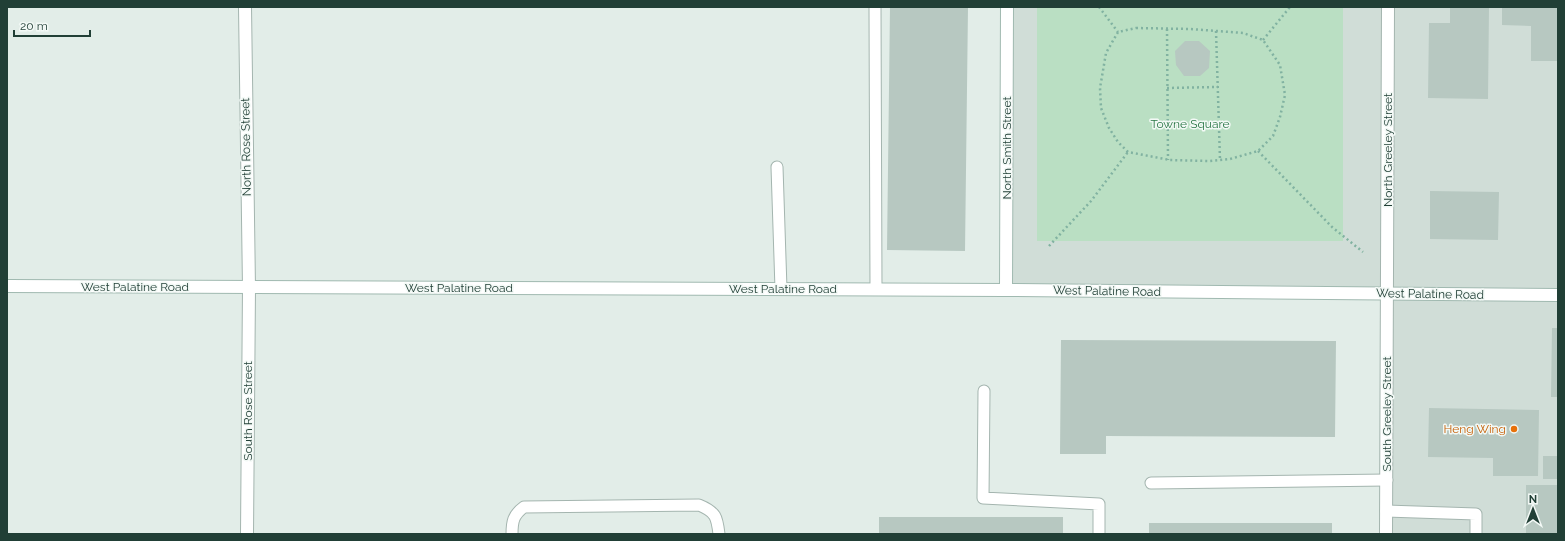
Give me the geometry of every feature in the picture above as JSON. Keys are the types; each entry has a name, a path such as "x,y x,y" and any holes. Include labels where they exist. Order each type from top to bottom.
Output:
{"main road":[{"name":"North Rose Street","path":"245,7 248,288"},
{"name":"North Smith Street","path":"1006,290 1007,7"},
{"name":"North Greeley Street","path":"1388,7 1388,294"},
{"name":"West Palatine Road","path":"7,286 876,289 1558,295"},
{"name":"South Rose Street","path":"248,288 248,534"},
{"name":"South Greeley Street","path":"1386,534 1388,294"}],"lane":[{"path":"875,7 876,289"},
{"path":"777,167 781,289"},
{"path":"984,391 983,498 1099,504 1099,534"},
{"path":"1152,483 1387,480"},
{"path":"512,534 512,522 517,512 524,507 699,505 711,510 717,518 719,534"},
{"path":"1386,511 1476,514 1476,534"}],"path":[{"path":"1099,7 1118,32"},
{"path":"1263,40 1290,7"},
{"path":"1136,28 1167,29 1243,33 1263,40 1280,65 1285,95 1280,117 1273,136 1258,151 1230,159 1220,160 1168,160 1128,152 1118,142 1109,128 1101,108 1100,88 1106,53 1118,32 1136,28"},
{"path":"1167,29 1168,160"},
{"path":"1216,31 1220,160"},
{"path":"1167,88 1218,87"},
{"path":"1258,151 1332,227 1363,252"},
{"path":"1049,246 1091,201 1128,152"}],"shaded area":[{"path":"1007,7 1558,7 1558,534 1386,534 1388,294 1006,290"}],"green space":[{"name":"Towne Square","path":"1037,7 1343,7 1343,241 1037,241"}],"building":[{"path":"890,7 968,7 965,251 887,250"},
{"path":"1450,7 1489,7 1488,99 1428,98 1429,23 1450,23"},
{"path":"1502,7 1558,7 1558,61 1531,61 1531,26 1502,25"},
{"path":"1185,41 1199,41 1210,51 1209,68 1200,76 1184,76 1176,65 1175,51"},
{"path":"1430,191 1499,192 1498,240 1430,239"},
{"path":"1552,328 1558,328 1558,397 1551,397"},
{"path":"1061,340 1336,341 1335,437 1106,436 1106,454 1060,454"},
{"path":"1429,408 1539,410 1538,476 1493,476 1493,458 1428,457"},
{"path":"1543,456 1558,456 1558,479 1543,479"},
{"path":"1526,485 1558,485 1558,534 1526,534"},
{"path":"879,517 1063,517 1063,534 879,534"},
{"path":"1149,523 1332,523 1332,534 1149,534"}],"place":[{"name":"Heng Wing","path":"1514,429"}]}
